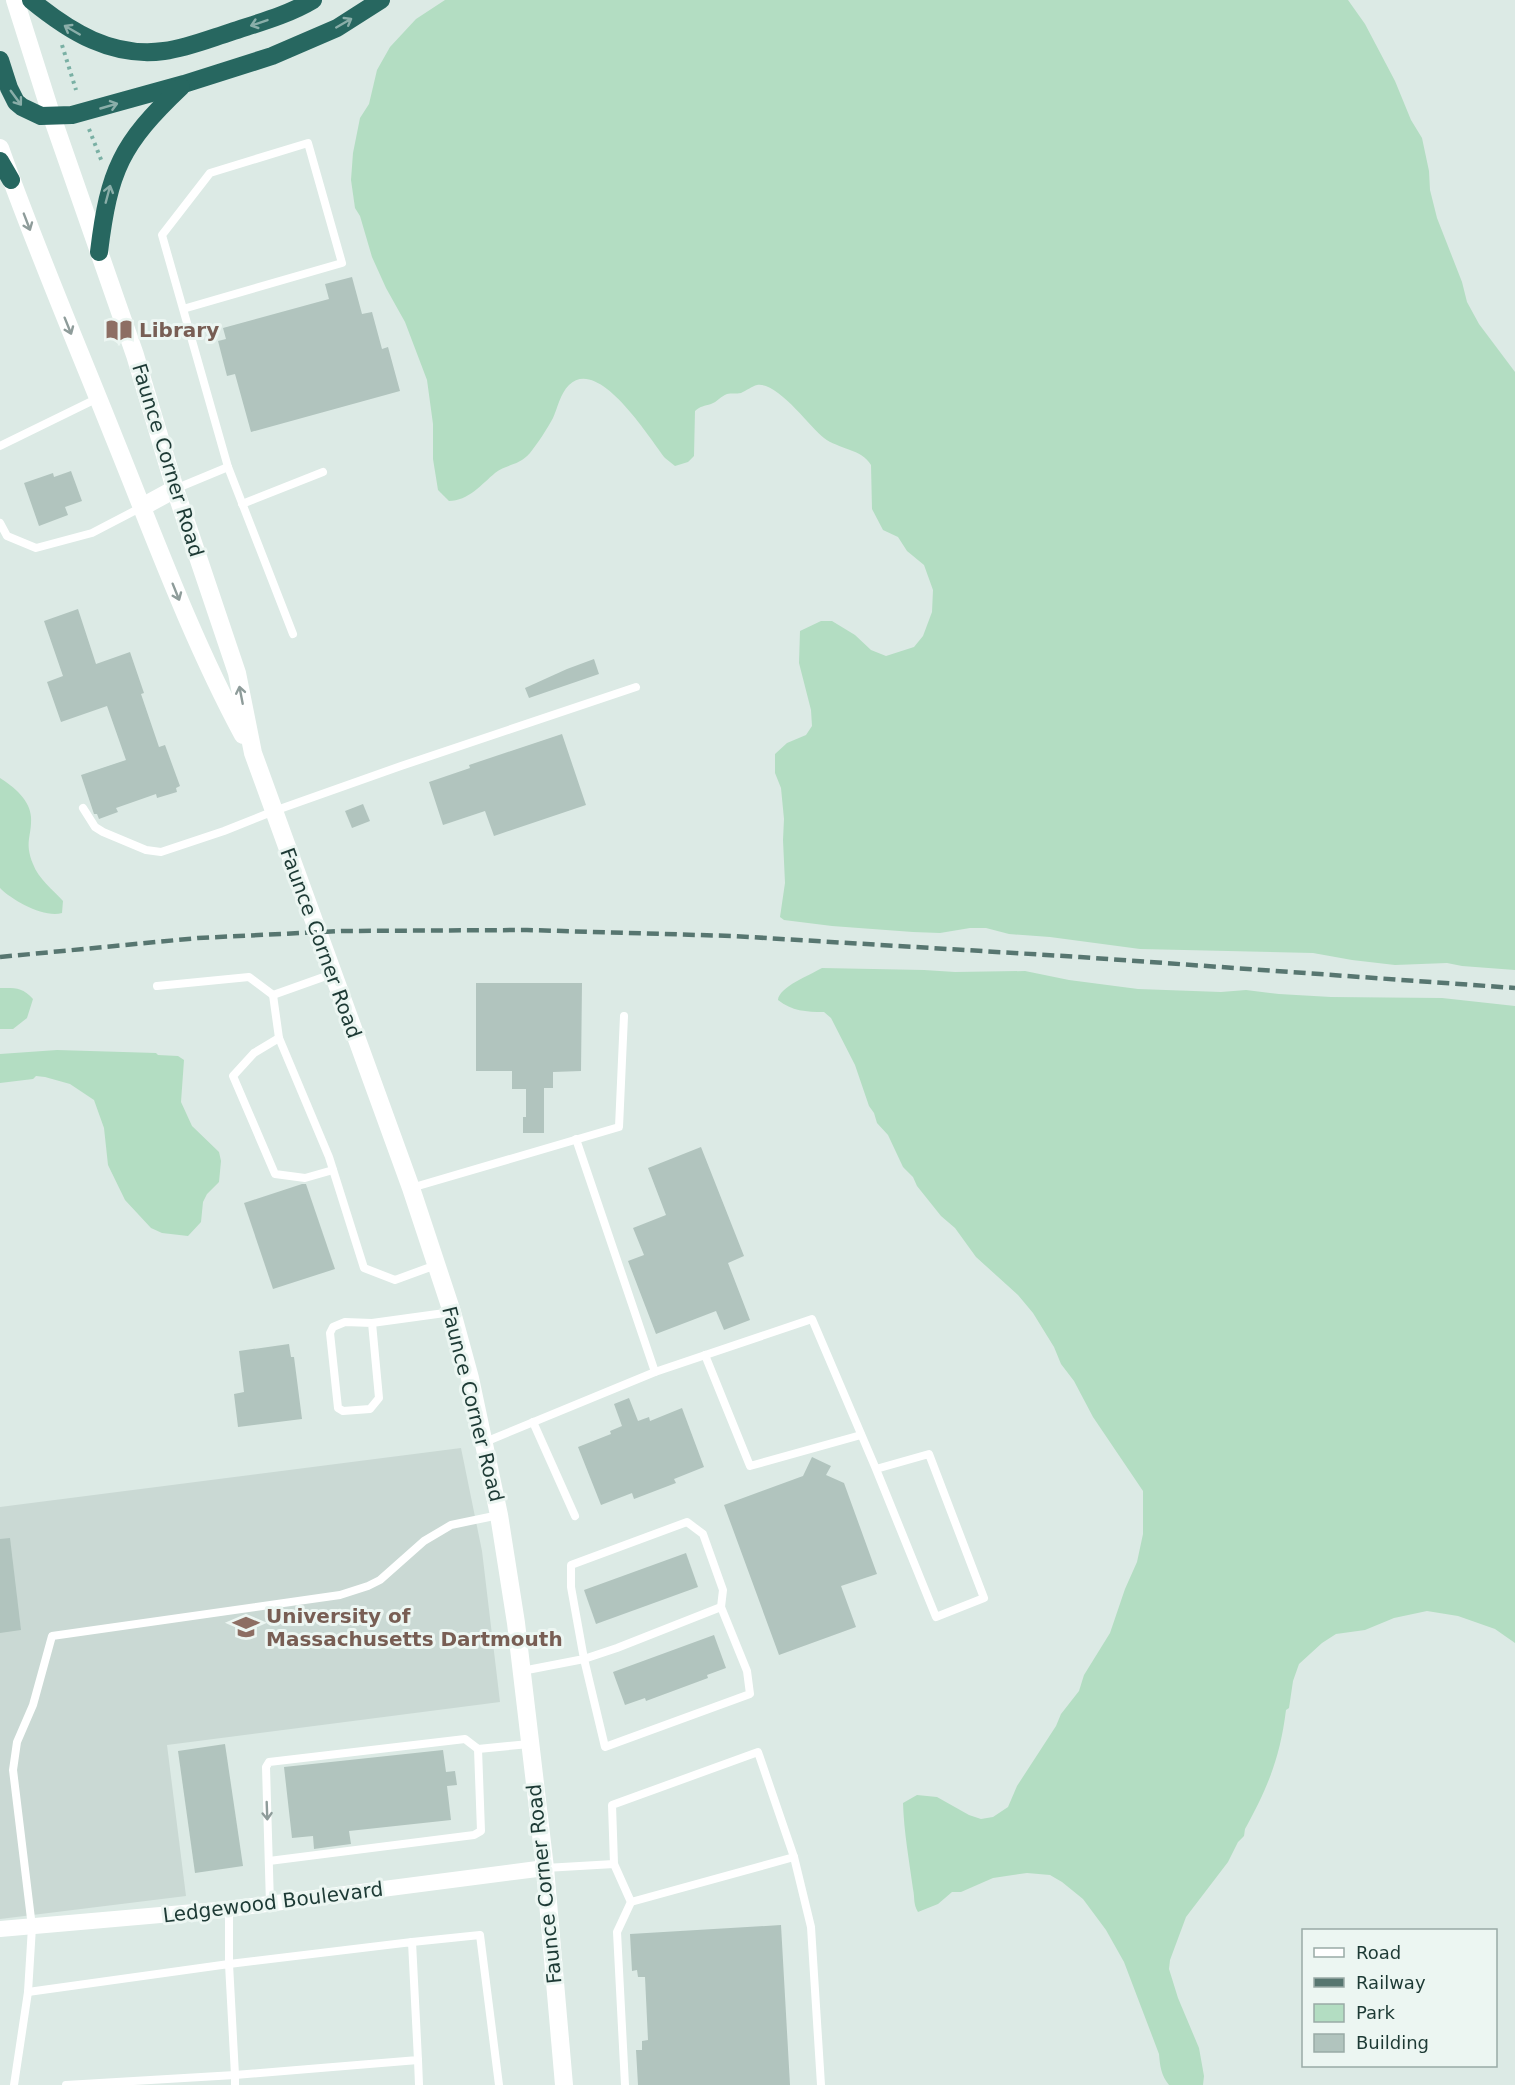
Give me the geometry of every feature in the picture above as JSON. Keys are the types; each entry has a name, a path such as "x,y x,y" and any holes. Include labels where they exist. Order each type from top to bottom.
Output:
{"highway":[{"path":"31,0 69,29 93,41 110,47 146,52 181,47 226,33 280,15 313,0"},
{"path":"0,60 16,102 31,112 52,117 84,113 272,56 337,28 381,0"},
{"path":"99,252 108,191 121,158 142,127 184,84"},
{"path":"0,161 11,180"}],"main road":[{"name":"Faunce Corner Road","path":"15,0 52,117 135,355 175,489 237,673 253,753 411,1188 452,1312 470,1378 500,1515 510,1577 545,1869 564,2085"},
{"name":"Faunce Corner Road","path":"0,148 46,272 214,682 253,753"},
{"path":"142,507 175,489"}],"street":[{"name":"Ledgewood Boulevard","path":"0,1929 229,1910 545,1869"}],"lane":[{"path":"183,309 342,263 308,143 210,173 162,235 183,309 228,467 293,634"},
{"path":"0,446 98,398"},
{"path":"175,489 228,467"},
{"path":"243,504 323,472"},
{"path":"0,523 7,536 36,548 92,534 142,507"},
{"path":"82,808 94,827 154,852 161,852 401,766 636,687"},
{"path":"273,995 332,974"},
{"path":"157,986 249,977 273,995 279,1038 333,1170 364,1268 395,1280 436,1265"},
{"path":"411,1188 619,1126 624,1016"},
{"path":"279,1038 254,1053 233,1076 275,1174 305,1178 333,1170"},
{"path":"576,1139 655,1372"},
{"path":"372,1323 379,1398 370,1409 343,1411 338,1408 330,1333 333,1327 345,1322 372,1323 452,1312"},
{"path":"485,1442 655,1372 812,1319 936,1617 984,1598 929,1454 876,1469"},
{"path":"705,1355 750,1466 861,1435"},
{"path":"533,1422 575,1516"},
{"path":"14,2085 28,1992 32,1927 13,1770 17,1742 33,1705 52,1636 340,1595 380,1580 412,1551 437,1532 451,1525 465,1520 500,1515"},
{"path":"687,1522 703,1534 723,1590 721,1607 747,1671 750,1694 606,1748 584,1659 571,1587 571,1565 687,1522"},
{"path":"522,1671 584,1659 721,1607"},
{"path":"270,1904 266,1767 269,1762 465,1739 478,1749 529,1744"},
{"path":"269,1861 474,1835 481,1831 478,1749"},
{"path":"625,2085 617,1932 631,1902 614,1864 612,1805 758,1752 794,1857 811,1927 821,2085"},
{"path":"631,1902 794,1857"},
{"path":"545,1869 614,1864"},
{"path":"229,1910 229,1965 235,2085"},
{"path":"28,1992 480,1935 499,2085"},
{"path":"412,1942 419,2085"},
{"path":"66,2085 234,2075 418,2060"}],"path":[{"path":"61,41 76,90"},
{"path":"89,129 104,167"}],"shaded area":[{"name":"University of Massachusetts Dartmouth","path":"461,1448 482,1551 500,1702 167,1745 186,1896 0,1919 0,1507"}],"green space":[{"path":"445,0 1348,0 1365,24 1422,138 1437,218 1462,282 1467,302 1479,324 1515,372 1515,970 1447,963 1395,965 1313,953 1140,949 1009,934 986,928 940,933 913,932 832,926 784,920 780,917 785,883 784,819 781,788 775,773 775,754 787,743 806,735 812,726 811,710 799,663 800,631 821,621 832,621 855,635 871,650 886,656 914,647 923,636 932,612 933,590 924,565 907,551 898,537 883,530 872,509 871,465 867,460 856,452 824,438 783,397 765,386 757,385 741,393 727,394 695,411 694,456 688,462 675,466 665,458 636,418 608,390 594,381 581,379 569,385 561,396 551,422 526,457 499,470 462,498 449,501 438,490 433,459 433,424 427,380 405,322 372,257 360,216 355,208 351,180 353,153 360,118 369,104 377,70 390,47 416,19"},
{"path":"0,778 16,790 28,805 31,817 30,856 38,874 63,901 62,913 38,911 13,898 0,888"},
{"path":"822,968 955,972 1025,971 1069,980 1138,989 1221,992 1246,990 1331,997 1442,998 1515,1006 1515,1643 1495,1629 1458,1616 1427,1611 1394,1618 1365,1630 1336,1634 1322,1643 1299,1664 1276,1758 1266,1786 1245,1829 1244,1836 1238,1842 1228,1862 1186,1917 1170,1960 1169,1969 1178,1998 1199,2048 1204,2076 1203,2085 1169,2085 1166,2081 1161,2070 1159,2054 1124,1962 1106,1930 1083,1899 1062,1882 1050,1875 1027,1873 993,1878 961,1892 952,1892 938,1904 918,1912 915,1906 903,1803 917,1795 937,1797 981,1819 993,1817 1008,1807 1017,1786 1056,1726 1061,1714 1079,1691 1084,1675 1110,1633 1137,1562 1143,1534 1143,1491 1093,1417 1033,1313 1018,1295 976,1257 955,1228 941,1216 903,1167 888,1135 877,1123 855,1065 831,1018 824,1012 800,1010 789,1007 778,1000 789,986"},
{"path":"0,988 18,989 33,999 27,1018 13,1029 0,1029"},
{"path":"57,1050 156,1053 178,1056 184,1060 181,1102 192,1126 219,1152 221,1161 219,1182 207,1194 203,1202 201,1222 188,1236 162,1233 151,1228 125,1200 108,1165 104,1128 94,1100 70,1084 45,1077 36,1076 33,1079 0,1083 0,1054"}],"building":[{"path":"352,277 362,314 372,312 382,349 388,347 400,391 251,432 235,374 227,376 218,341 226,339 223,328 329,299 325,284"},
{"path":"71,471 82,501 65,507 68,515 39,526 24,483 53,473 54,477"},
{"path":"78,609 96,664 130,652 159,747 165,745 180,786 176,788 177,792 157,798 156,794 116,808 118,812 99,819 97,814 94,814 81,775 126,760 107,706 61,722 47,682 63,676 44,621"},
{"path":"594,659 599,674 529,698 525,688"},
{"path":"562,734 586,805 494,836 485,811 443,825 429,782 470,768 469,765"},
{"path":"363,804 370,821 352,828 345,811"},
{"path":"476,983 582,983 581,1071 553,1072 553,1088 544,1088 544,1133 523,1133 523,1117 526,1117 526,1089 512,1089 512,1071 476,1071"},
{"path":"701,1147 744,1256 728,1263 750,1320 724,1330 716,1311 656,1334 628,1261 644,1255 633,1228 666,1215 648,1168"},
{"path":"306,1184 335,1269 273,1289 244,1203"},
{"path":"289,1344 291,1357 294,1357 302,1419 238,1427 234,1394 244,1392 239,1351"},
{"path":"629,1398 638,1421 649,1417 650,1421 682,1408 704,1467 674,1479 676,1483 634,1499 632,1493 601,1505 578,1447 611,1434 610,1431 622,1426 614,1404"},
{"path":"812,1457 831,1466 826,1475 844,1483 877,1574 841,1586 856,1627 779,1655 724,1505 803,1476"},
{"path":"10,1538 21,1630 0,1633 0,1539"},
{"path":"686,1553 698,1587 596,1624 584,1590"},
{"path":"714,1635 726,1668 707,1675 708,1678 646,1701 645,1698 625,1705 613,1672"},
{"path":"225,1744 243,1866 195,1873 178,1751"},
{"path":"443,1750 446,1772 455,1771 457,1785 447,1786 451,1820 349,1831 351,1844 314,1849 313,1836 292,1838 284,1767"},
{"path":"781,1925 790,2085 638,2085 636,2050 642,2050 642,2041 648,2040 645,1977 638,1977 637,1970 632,1971 630,1934"}],"railway":[{"path":"0,957 198,938 342,931 527,930 733,936 1080,957 1515,988"}],"place":[{"name":"Library","path":"119,330"},
{"name":"University of Massachusetts Dartmouth","path":"246,1627"}]}
